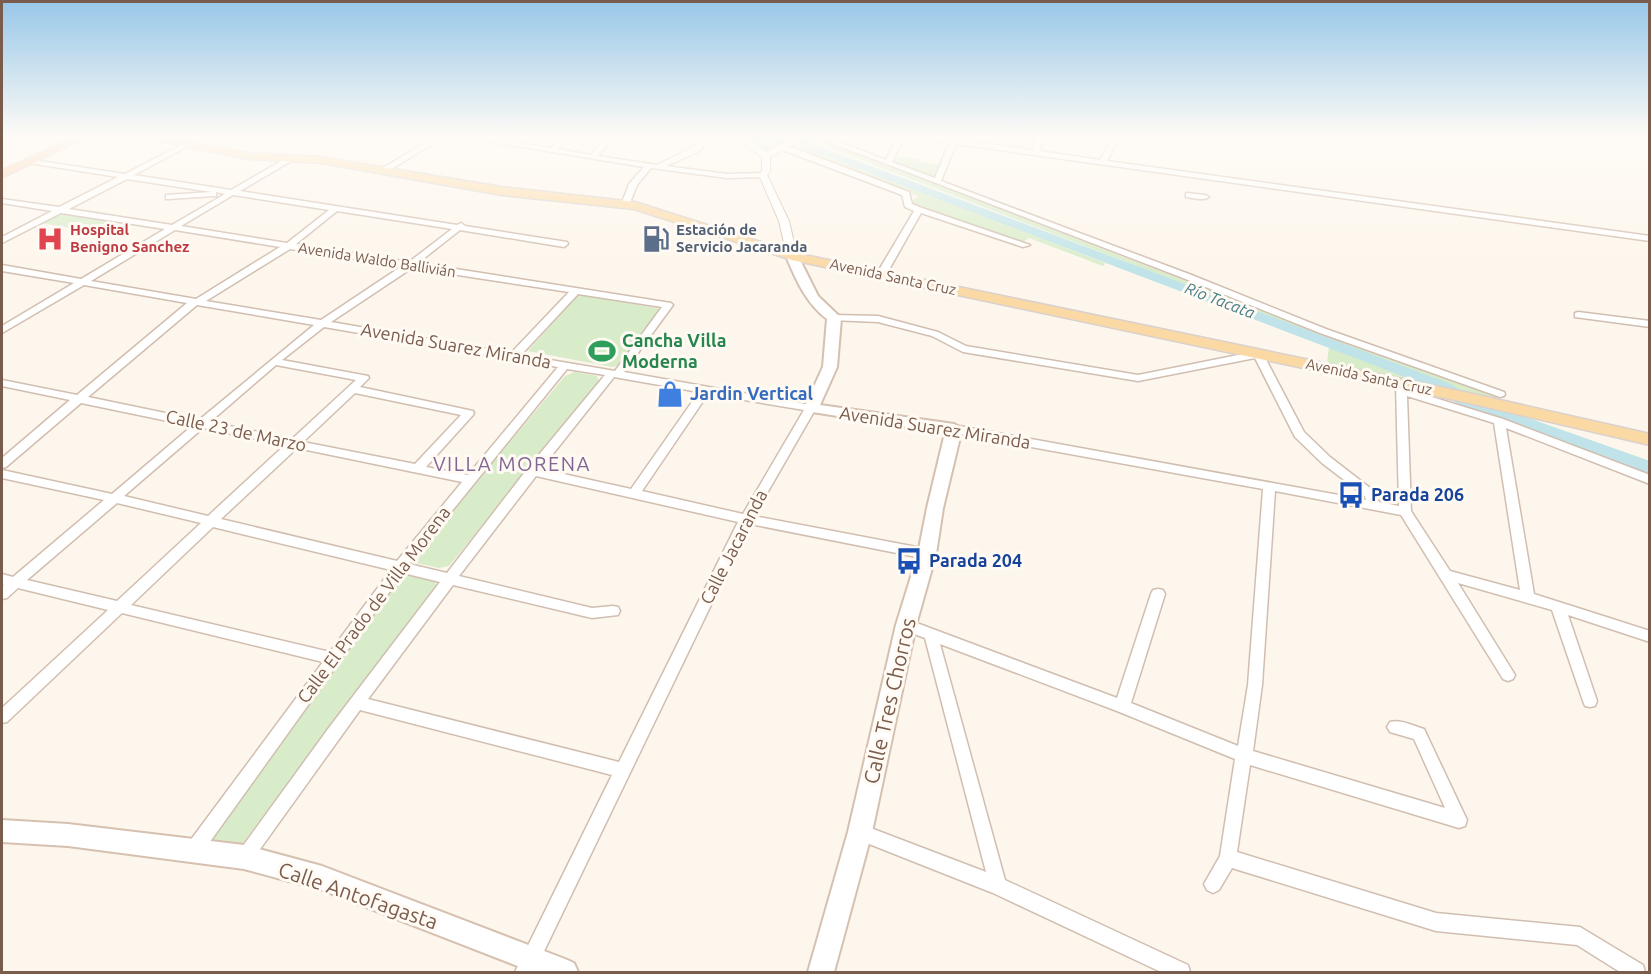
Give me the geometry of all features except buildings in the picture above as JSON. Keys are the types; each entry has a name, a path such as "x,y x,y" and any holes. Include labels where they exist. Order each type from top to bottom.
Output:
{"main road":[{"name":"Avenida Santa Cruz","path":"436,180 502,192 626,205 792,256 1258,354 1401,387 1442,392 1650,440"},
{"path":"792,256 809,295 819,307 834,318"},
{"name":"Calle Jacaranda","path":"811,408 830,367 834,318"},
{"name":"Avenida Suarez Miranda","path":"811,408 954,429"},
{"name":"Calle Tres Chorros","path":"821,972 860,832 906,626 927,554 934,508 954,429"},
{"name":"Calle Antofagasta","path":"2,831 68,835 244,857 322,878 527,966 565,972"}],"street":[{"path":"2,240 116,180"},
{"path":"162,180 564,244"},
{"path":"2,330 252,180"},
{"path":"626,205 633,184 637,180"},
{"path":"765,180 784,221 792,256"},
{"path":"871,180 906,194 908,205 919,210 1026,245"},
{"path":"933,180 1186,276 1323,331 1500,394"},
{"path":"1235,180 1650,238"},
{"path":"192,185 169,197 232,192"},
{"path":"1189,195 1205,197"},
{"name":"Avenida Waldo Ballivián","path":"2,201 668,305 615,374"},
{"path":"2,464 197,301 288,246 336,208"},
{"path":"881,274 919,210"},
{"path":"2,594 274,362 323,323 410,265 461,226"},
{"name":"Avenida Suarez Miranda","path":"2,268 811,408"},
{"path":"514,356 576,291"},
{"path":"1578,315 1650,324"},
{"path":"834,318 878,319 935,334 963,349 1138,378 1258,354 1299,434 1326,460 1370,494 1374,506"},
{"path":"2,717 364,378 274,362"},
{"name":"Calle El Prado de Villa Morena","path":"193,852 399,568 564,365"},
{"path":"244,857 532,471 615,374"},
{"name":"Calle 23 de Marzo","path":"2,383 471,480"},
{"path":"1508,675 1405,511 1401,387 1498,421 1650,480"},
{"path":"352,389 469,413 417,469"},
{"path":"633,495 706,389"},
{"name":"Calle Jacaranda","path":"527,966 746,519 811,408"},
{"path":"1498,421 1528,598"},
{"name":"Avenida Suarez Miranda","path":"954,429 1405,511"},
{"path":"532,471 746,519 927,554"},
{"path":"2,474 113,498 592,613 613,611"},
{"path":"1213,884 1228,858 1255,685 1269,486"},
{"path":"1445,575 1558,606 1650,637"},
{"path":"2,579 332,658"},
{"path":"1122,705 1158,594"},
{"path":"1558,606 1590,701"},
{"path":"906,626 1122,705 1245,756 1459,820 1419,734 1395,727"},
{"path":"930,635 998,886"},
{"path":"358,703 622,770"},
{"path":"860,832 998,886 1181,972"},
{"path":"1228,858 1436,922 1580,936 1636,972"}],"green space":[{"path":"877,180 893,180 1105,263 1103,266 1029,238 1023,242 910,203 918,196"},
{"path":"915,180 926,180 1320,333 1496,395 1498,400 1454,391 1451,387"},
{"path":"62,214 113,221 93,232 41,223"},
{"path":"580,295 659,310 617,366 612,367 528,351 575,297"},
{"path":"1329,346 1441,388 1327,363"},
{"path":"575,372 597,376 599,382 449,566 439,568 416,563 414,557 565,376"},
{"path":"407,574 435,581 436,585 240,847 208,842 399,578"}],"waterway":[{"name":"Río Tacata","path":"899,180 1445,387 1466,402 1650,468"}],"place":[{"name":"Hospital Benigno Sanchez","path":"50,239"},
{"name":"Estación de Servicio Jacaranda","path":"656,239"},
{"name":"Cancha Villa Moderna","path":"602,351"},
{"name":"Jardin Vertical","path":"670,394"},
{"name":"Parada 206","path":"1351,495"},
{"name":"Parada 204","path":"909,561"}],"district":[{"name":"VILLA MORENA","path":"512,464"}]}
